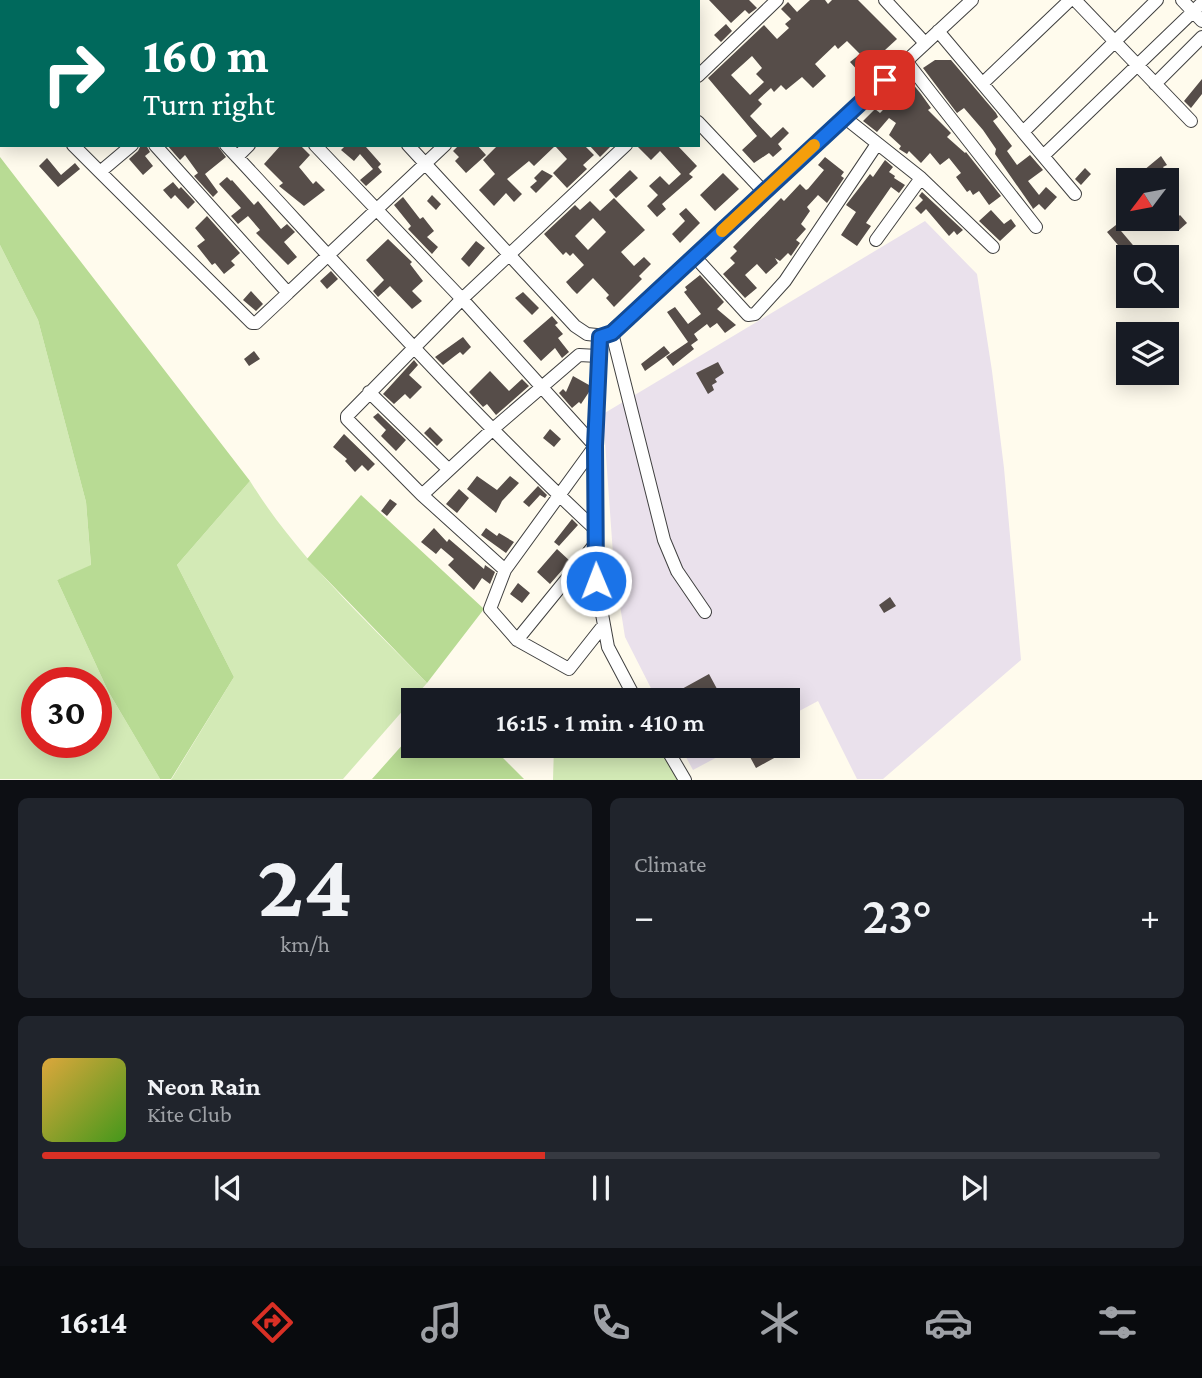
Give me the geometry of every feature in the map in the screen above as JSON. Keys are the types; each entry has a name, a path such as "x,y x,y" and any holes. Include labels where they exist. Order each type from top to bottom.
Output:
{"street":[{"path":"700,74 777,0"},
{"path":"886,0 925,43"},
{"path":"629,688 612,657 603,626 596,581 595,446 598,356 606,335 695,257 763,191 972,0"},
{"path":"983,83 1073,0 1191,121"},
{"path":"1023,132 1157,0"},
{"path":"1043,156 1137,66 1199,12 1182,0"},
{"path":"938,31 1075,194"},
{"path":"1155,84 1202,37"},
{"path":"906,61 1036,227"},
{"path":"844,117 920,178 993,247"},
{"path":"700,124 763,191"},
{"path":"695,257 748,315 755,314 785,281 877,144"},
{"path":"75,147 252,323 256,323 443,147"},
{"path":"100,172 130,147"},
{"path":"157,147 288,293"},
{"path":"228,147 596,536"},
{"path":"237,157 247,147"},
{"path":"317,147 462,299 595,446"},
{"path":"410,147 575,326 587,334 606,335"},
{"path":"505,570 422,495 348,422 347,416 462,299 624,147"},
{"path":"876,240 920,178"},
{"path":"606,335 664,540 677,571 705,612"},
{"path":"422,495 579,355 598,356"},
{"path":"369,392 449,471"},
{"path":"595,446 505,570 490,609 517,640 569,669 603,626"},
{"path":"517,640 596,536"},
{"path":"672,758 685,779"}],"shaded area":[{"path":"925,221 977,274 1004,468 1021,660 883,779 857,779 818,701 800,711 800,688 651,688 625,637 614,568 603,414"},
{"path":"686,758 716,758 693,770"}],"green space":[{"path":"0,157 250,481 177,565 234,677 171,779 160,779 112,698 112,667 97,667 57,580 91,565 86,502 38,320 0,245"},
{"path":"0,245 38,320 86,502 91,566 57,580 97,667 21,667 21,758 112,758 112,698 160,779 0,779"},
{"path":"250,481 310,561 427,683 423,688 401,688 401,713 343,779 171,780 234,677 177,565"},
{"path":"361,495 484,609 427,683 307,559"},
{"path":"401,746 401,758 503,758 524,779 372,779"},
{"path":"554,758 668,758 680,780 553,780"}],"building":[{"path":"709,0 749,0 757,8 749,14 745,10 731,23"},
{"path":"810,0 825,0 828,4 832,0 858,0 897,39 860,73 850,62 860,54 847,41 838,49 835,45 815,64 826,76 813,88 802,77 786,90 781,85 774,92 771,88 758,100 762,104 750,116 771,138 783,127 789,133 778,144 782,149 773,157 769,153 754,163 742,150 757,136 708,78 764,25 777,39 789,28 785,24 791,19 781,9 788,2 797,12","holes":["752,56 762,68 756,74 764,82 750,95 731,75"]},
{"path":"726,24 732,31 721,42 714,35"},
{"path":"935,60 951,60 996,113 998,117 993,121 1012,146 1007,151 1017,165 1030,155 1043,170 1028,181 1039,195 1046,187 1057,197 1045,210 1039,204 1033,209 995,154 996,149 983,130 964,108 957,113 923,68"},
{"path":"905,77 931,108 928,110 951,133 947,137 966,152 1001,196 989,205 979,191 973,195 970,190 967,192 956,177 961,173 949,158 940,165 930,153 921,163 909,151 907,154 899,149 901,146 889,135 896,123 889,118 877,132 863,121 875,109 880,113 882,111 897,93 893,90"},
{"path":"1202,79 1202,94 1191,108 1184,101"},
{"path":"140,147 147,147 150,152 145,156 153,166 143,175 129,159"},
{"path":"169,147 218,147 226,157 205,174 218,192 213,197 194,176 198,173 185,155 180,160"},
{"path":"279,147 302,147 310,155 299,167 313,184 316,181 325,190 304,206 279,186 283,183 264,164"},
{"path":"344,147 366,147 381,164 378,167 382,172 366,186 360,180 373,169 360,154 354,161 341,150"},
{"path":"457,147 479,147 486,155 466,173 455,161 459,157 453,151"},
{"path":"496,147 554,147 534,166 529,161 507,179 522,194 514,202 506,193 494,206 479,190 495,174 483,160"},
{"path":"556,147 586,147 594,155 583,165 587,169 567,188 553,173 567,159"},
{"path":"591,147 610,147 600,157"},
{"path":"638,147 679,147 697,166 689,174 693,177 662,204 666,209 657,217 647,206 658,195 649,186 660,176 669,185 681,174 660,151 651,160"},
{"path":"1161,156 1167,165 1164,168 1146,168"},
{"path":"825,157 844,172 841,176 844,178 827,203 818,195 807,207 810,211 801,224 806,229 796,240 800,243 791,256 788,253 780,261 775,258 778,263 766,274 757,264 745,275 757,288 745,298 723,274 735,263 730,258 737,251 733,247 781,198 784,201 800,184 808,189 824,170 818,165"},
{"path":"47,158 61,175 75,163 80,169 58,187 39,166"},
{"path":"885,160 893,167 889,172 905,185 899,193 891,187 866,223 871,226 857,246 841,235 856,212 846,205 870,174 873,177"},
{"path":"1085,168 1091,174 1081,185 1075,179"},
{"path":"542,170 553,176 536,193 530,187 537,181 534,178"},
{"path":"630,170 638,178 616,198 609,190"},
{"path":"723,173 739,189 715,211 700,195"},
{"path":"227,177 254,205 258,201 281,229 287,224 295,232 284,242 297,257 288,265 256,233 260,230 248,216 238,224 231,216 241,208 219,184"},
{"path":"173,182 195,202 188,209 175,195 171,199 163,190"},
{"path":"922,192 963,230 957,235 954,231 949,236 926,209 921,214 915,208 923,200 919,196"},
{"path":"432,195 441,204 436,210 427,201"},
{"path":"403,197 420,219 423,217 434,231 427,237 438,247 432,254 408,229 411,226 394,205"},
{"path":"614,198 645,230 621,252 634,266 644,257 651,264 639,276 642,279 614,307 606,298 609,295 593,278 577,294 572,289 566,282 584,265 573,253 570,256 566,252 563,255 544,234 575,205 580,210 590,201 600,211","holes":["593,218 606,232 588,250 575,236"]},
{"path":"686,208 700,223 680,243 672,234 685,221 679,214"},
{"path":"991,210 1004,224 1011,219 1016,226 1000,241 979,221"},
{"path":"1180,215 1187,223 1180,229"},
{"path":"207,216 240,253 231,261 235,265 224,274 215,263 212,265 197,246 205,240 195,228"},
{"path":"1116,225 1116,231 1121,231 1133,245 1118,245 1107,232"},
{"path":"388,239 412,262 410,264 423,281 412,291 422,301 412,309 390,286 378,297 373,291 384,280 366,260"},
{"path":"476,241 485,248 469,267 461,259"},
{"path":"331,271 338,279 327,289 320,281"},
{"path":"700,275 724,302 717,309 736,325 725,333 717,323 710,328 707,324 694,334 698,340 691,345 694,349 673,366 666,357 688,342 667,312 675,307 688,324 701,314 684,292 687,290 685,287"},
{"path":"251,291 263,304 256,311 243,300"},
{"path":"523,292 539,308 532,315 515,298"},
{"path":"552,316 558,323 555,325 563,334 558,338 569,352 562,358 555,348 541,361 523,341"},
{"path":"463,337 471,347 463,355 460,352 443,365 435,357"},
{"path":"664,346 670,353 645,371 641,364"},
{"path":"254,351 260,359 249,366 244,359"},
{"path":"414,360 418,365 409,375 422,387 410,399 405,394 394,404 383,394"},
{"path":"718,362 724,373 715,379 717,382 712,385 714,390 708,394 696,373"},
{"path":"490,371 509,391 522,379 529,386 496,415 487,404 483,407 469,392"},
{"path":"573,376 589,385 589,392 581,404 579,402 572,408 559,393 563,389 566,392"},
{"path":"378,413 406,440 396,451 381,436 386,430 373,417"},
{"path":"430,427 443,440 437,446 424,433"},
{"path":"550,429 561,439 554,447 543,438"},
{"path":"344,434 375,464 368,471 362,465 355,472 345,461 347,459 333,447"},
{"path":"477,476 497,490 510,476 519,483 502,501 496,513 467,489"},
{"path":"538,486 547,495 545,498 540,495 529,507 523,502"},
{"path":"459,489 469,498 457,513 446,504"},
{"path":"390,499 397,504 387,516 381,511"},
{"path":"572,519 578,525 559,546 554,542"},
{"path":"434,528 447,542 449,539 484,569 485,565 495,572 490,584 482,578 474,590 448,565 454,559 441,548 436,554 421,542"},
{"path":"486,528 497,536 499,533 514,542 506,553 481,535"},
{"path":"557,549 570,561 550,584 537,572"},
{"path":"518,583 530,593 522,603 510,594"},
{"path":"890,597 896,606 884,613 879,605"},
{"path":"709,674 717,688 684,688"},
{"path":"751,758 774,758 756,768"}],"slow traffic":[{"path":"722,231 814,145"}],"route":[{"path":"596,581 595,446 600,337 612,333 885,80"}]}
